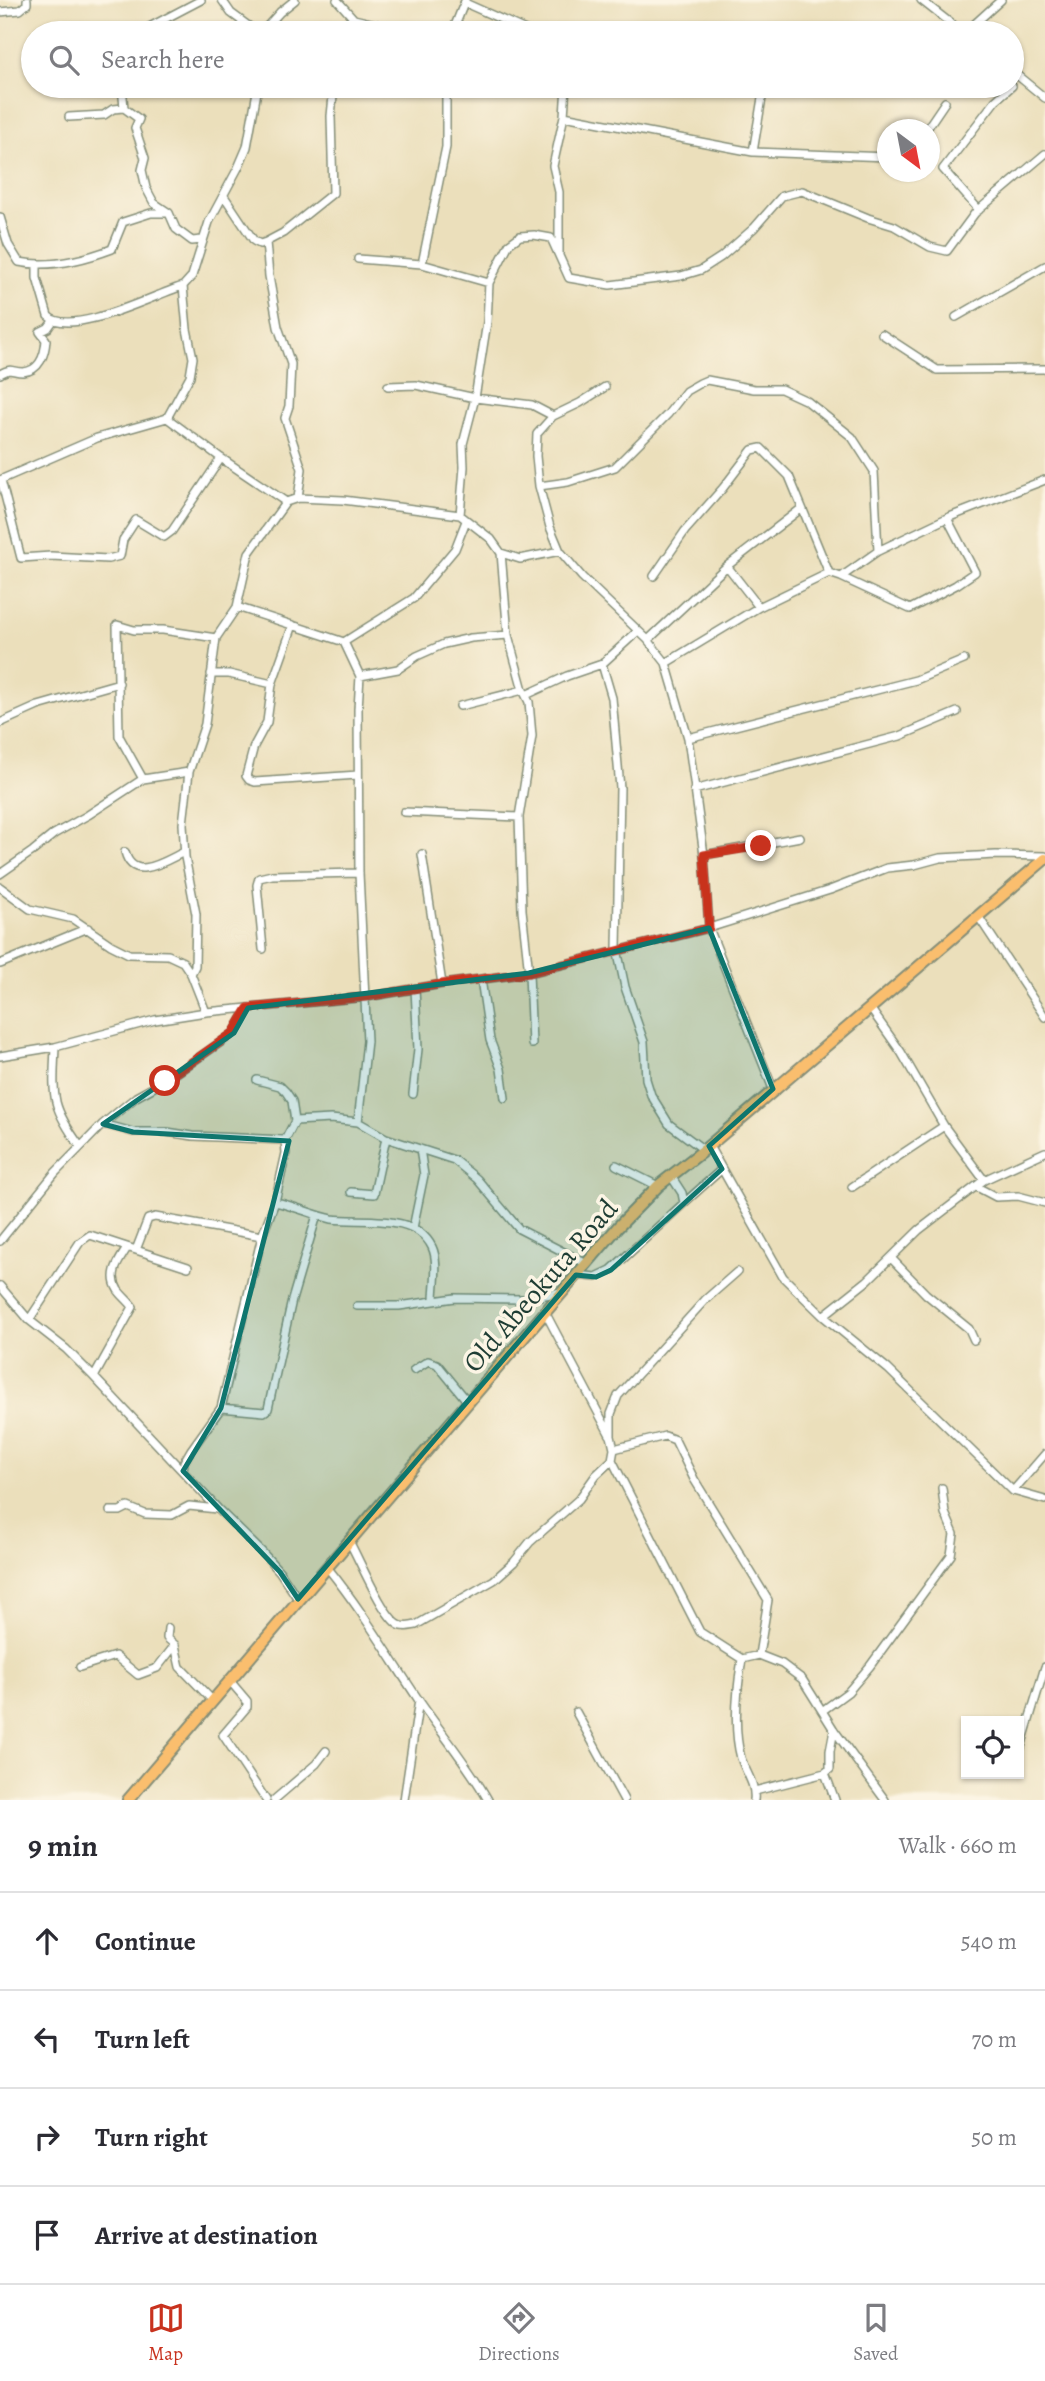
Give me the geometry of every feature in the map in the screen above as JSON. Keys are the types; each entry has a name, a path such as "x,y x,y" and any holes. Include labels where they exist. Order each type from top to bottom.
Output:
{"highway":[{"name":"Old Abeokuta Road","path":"128,1800 298,1599 350,1543 562,1291 658,1186 1045,858"}],"street":[{"path":"0,12 20,10 27,4 27,0"},
{"path":"161,21 201,0"},
{"path":"222,0 231,13 242,21"},
{"path":"272,21 295,0"},
{"path":"337,0 354,19 362,21"},
{"path":"921,0 950,21"},
{"path":"978,21 1002,0"},
{"path":"457,21 465,1 507,21"},
{"path":"1024,81 1045,98"},
{"path":"123,98 124,108"},
{"path":"37,266 44,307 53,321 67,323 104,316 183,286 192,276 209,222 247,147 256,98"},
{"path":"224,196 254,241 260,244 283,233 333,194 333,98"},
{"path":"422,264 446,147 446,98"},
{"path":"559,258 559,191 553,166 565,98"},
{"path":"753,152 762,98"},
{"path":"979,210 943,169 998,98"},
{"path":"933,119 945,102"},
{"path":"69,117 104,115 113,108 124,108 139,119 135,128 145,158 142,170 146,188 154,203 169,213 176,229 192,241 202,240"},
{"path":"564,116 753,152 877,157"},
{"path":"460,514 463,444 475,398 487,322 489,283 509,244 520,236 551,238 569,278 610,285 681,276 701,270 721,257 754,228 782,197 802,191 894,226 930,247 947,251 979,210 1045,154"},
{"path":"0,216 4,244 19,262 37,266 92,257 112,249 123,222 151,213 169,213"},
{"path":"267,242 269,276 278,327 291,364 289,405 285,418 302,469 298,498"},
{"path":"358,259 422,264 489,283"},
{"path":"956,317 1045,266"},
{"path":"183,286 187,329 194,358 190,376 167,418 97,438 1,480 21,558 51,556 108,559 120,556 124,540 136,520 164,537 172,531 221,458"},
{"path":"0,374 11,369 23,372 34,369 44,355 46,340 40,332 48,328 53,321"},
{"path":"882,334 937,370 1045,369"},
{"path":"538,486 568,482 615,467 668,414 686,391 707,380 754,389 781,390 807,401 852,437 874,471 878,551"},
{"path":"388,386 415,385 475,398 532,405 553,416"},
{"path":"605,387 553,416 537,434 538,486 560,551 600,596 648,640 666,663 688,738 704,855 709,928 773,1089"},
{"path":"167,418 286,502"},
{"path":"654,576 685,531 752,450 761,448 789,476 829,573"},
{"path":"841,577 878,551 947,518 1045,480"},
{"path":"191,974 195,965 196,914 184,852 183,824 189,772 205,724 216,638 237,607 249,553 286,502 298,498 343,500 460,514 491,539 501,553 508,635 525,693 531,736 519,817 522,910 529,973 532,1044"},
{"path":"648,640 727,566 802,508"},
{"path":"666,663 759,607 829,573 910,609 975,572 947,518"},
{"path":"344,642 414,598 455,549 466,521"},
{"path":"501,553 520,559 560,551"},
{"path":"727,566 759,607"},
{"path":"237,607 344,642 360,677 359,873 366,1041 358,1122"},
{"path":"143,779 119,736 117,625 134,631 163,630 216,638"},
{"path":"293,625 272,684 267,722 254,746 246,776 255,782 358,775"},
{"path":"460,706 525,693 603,664 638,631"},
{"path":"360,677 398,669 417,656 444,644 471,638 508,635"},
{"path":"688,738 916,680 964,660"},
{"path":"603,664 612,698 620,789 617,950 625,987 644,1042 646,1079 651,1095 669,1124 706,1148 722,1169 783,1277 823,1316 888,1368 1013,1491 1045,1500"},
{"path":"211,674 229,674 272,684"},
{"path":"0,723 38,706 119,682"},
{"path":"694,790 900,736 957,712"},
{"path":"0,874 54,834 143,779 189,772"},
{"path":"404,812 519,817"},
{"path":"704,855 800,837"},
{"path":"125,852 127,862 137,869 149,869 184,852"},
{"path":"422,854 442,984"},
{"path":"0,1056 55,1047 155,1020 206,1012 366,997 529,973 709,928 830,890 887,868 940,858 996,855 1045,858"},
{"path":"263,949 257,885 259,878 272,875 359,873"},
{"path":"0,887 30,909 73,919 129,954 168,955 183,962 191,974 206,1012"},
{"path":"978,916 1045,1017"},
{"path":"0,964 88,928"},
{"path":"481,979 490,1040 501,1069 505,1098"},
{"path":"412,1094 418,1049 415,988"},
{"path":"0,1241 80,1146 103,1124 136,1097 165,1081 233,1033 248,1008"},
{"path":"870,1008 901,1052 944,1126 984,1180"},
{"path":"55,1047 53,1094 66,1128 80,1146"},
{"path":"183,1471 184,1462 221,1408 262,1236 275,1202 286,1153 285,1140 295,1121 292,1101 286,1092 280,1086 257,1080"},
{"path":"295,1121 331,1119 358,1122 386,1138 454,1160 477,1179 519,1229 587,1264"},
{"path":"103,1124 134,1132 285,1140"},
{"path":"852,1187 944,1126"},
{"path":"351,1192 374,1194 386,1138"},
{"path":"413,1228 424,1175 421,1149"},
{"path":"823,1316 867,1281 919,1230 984,1180 1045,1152"},
{"path":"616,1165 658,1186"},
{"path":"576,1275 596,1277 611,1270 722,1169"},
{"path":"671,1177 682,1193 684,1203"},
{"path":"977,1187 996,1197 1018,1196 1045,1203"},
{"path":"275,1202 335,1219 380,1221 413,1228 433,1248 434,1301"},
{"path":"221,1408 264,1412 268,1409 292,1300 317,1215"},
{"path":"94,1377 133,1307 117,1289 113,1269 131,1249 148,1219 155,1217 262,1236"},
{"path":"29,1320 84,1237 90,1235 188,1267"},
{"path":"891,1258 926,1294 969,1329 974,1339"},
{"path":"350,1543 388,1614 398,1625 405,1627 416,1625 494,1580 514,1562 530,1542 579,1499 596,1475 612,1460 614,1449 611,1414 618,1396 705,1300 737,1272"},
{"path":"0,1286 29,1320 66,1349 94,1377 280,1572 298,1599"},
{"path":"357,1306 399,1306 468,1297 524,1299 562,1291"},
{"path":"545,1312 611,1436"},
{"path":"414,1370 428,1362 437,1364 468,1402"},
{"path":"614,1449 665,1436 675,1440 694,1479 768,1600 759,1655"},
{"path":"1013,1491 1045,1454"},
{"path":"612,1460 700,1632 742,1659 759,1655 782,1664 802,1679 834,1730 885,1800"},
{"path":"822,1710 848,1692 870,1666 951,1555 954,1534 945,1513 942,1488"},
{"path":"110,1511 120,1511 128,1507 145,1514 172,1515 189,1506 218,1509"},
{"path":"327,1567 356,1602 488,1800"},
{"path":"168,1628 167,1638 175,1645 180,1667 214,1701"},
{"path":"80,1667 115,1656 138,1675 157,1668 175,1645"},
{"path":"742,1659 737,1692 741,1757 755,1791 754,1800"},
{"path":"1024,1738 1045,1667"},
{"path":"230,1681 247,1701 247,1707 223,1735 266,1800"},
{"path":"404,1800 419,1700"},
{"path":"576,1712 624,1800"},
{"path":"755,1791 825,1773 830,1769 834,1730"},
{"path":"274,1800 316,1764 326,1751"},
{"path":"825,1773 835,1800"}],"highlighted area":[{"path":"709,928 773,1089 709,1146 722,1169 611,1270 596,1277 576,1275 298,1599 280,1572 183,1471 221,1408 289,1141 133,1132 103,1124 234,1033 248,1008 529,973"}],"route":[{"path":"165,1081 233,1033 241,1024 248,1008 366,997 529,973 709,928 704,855 761,846"}]}
